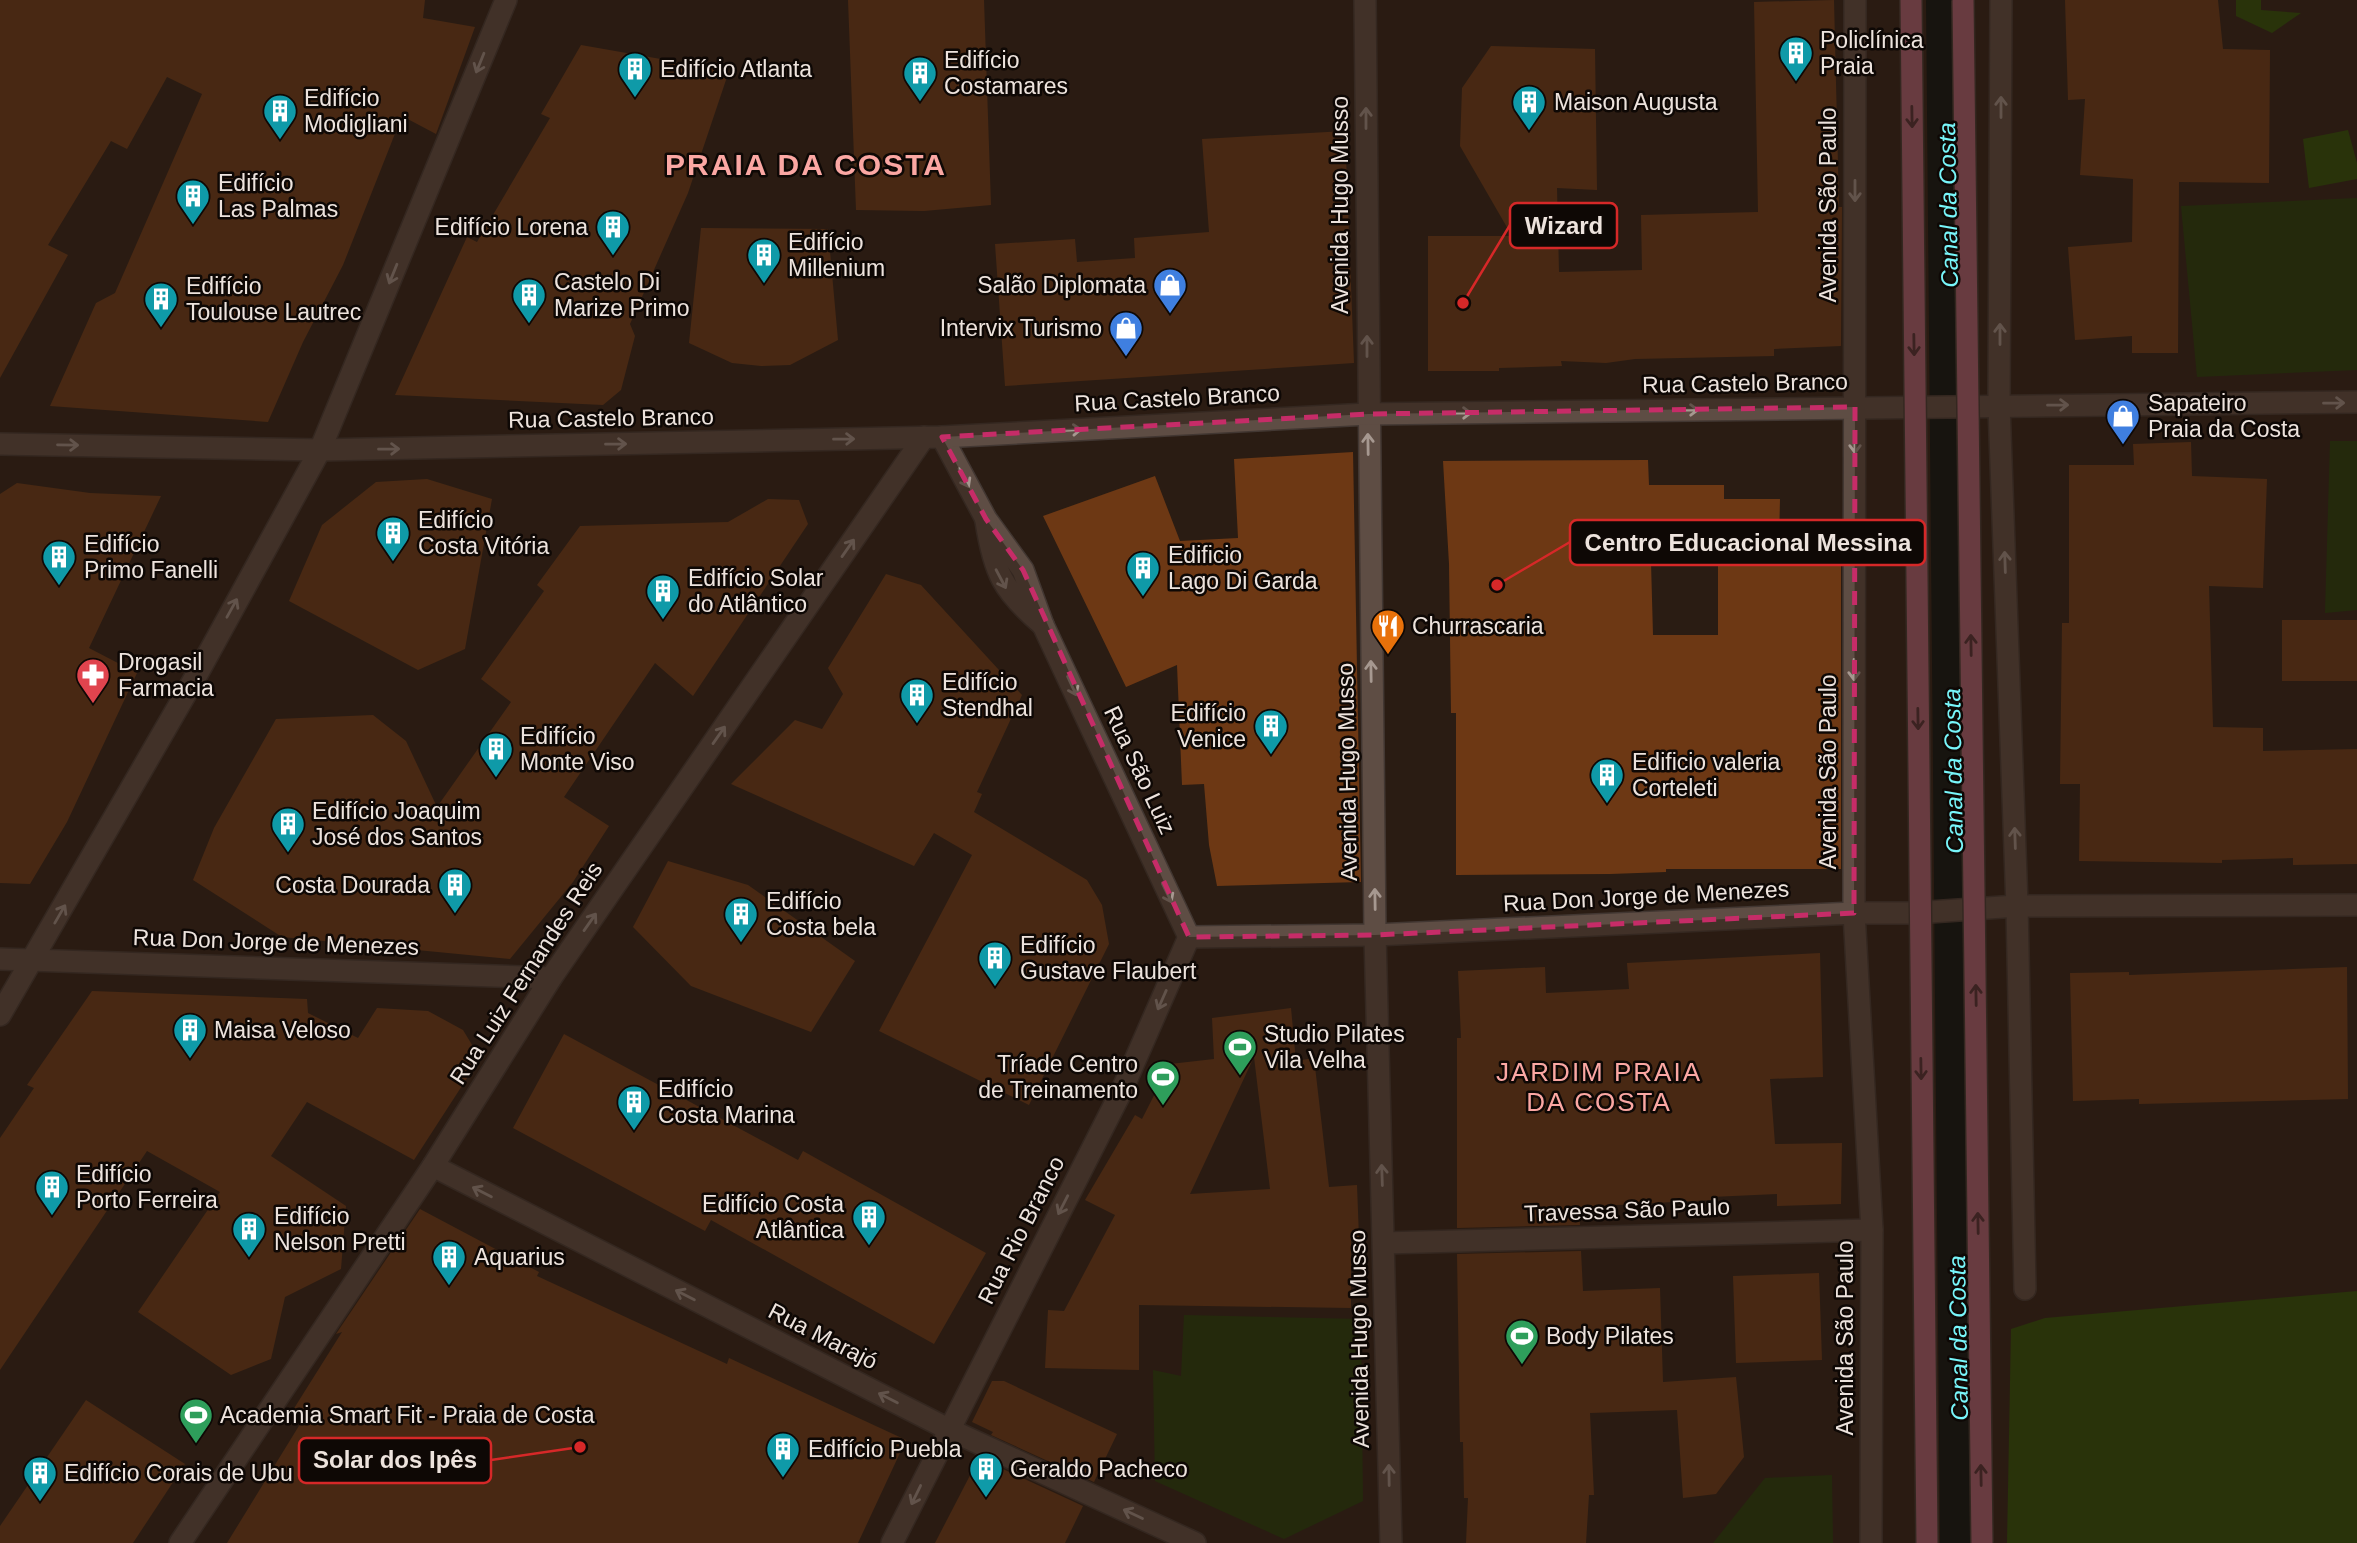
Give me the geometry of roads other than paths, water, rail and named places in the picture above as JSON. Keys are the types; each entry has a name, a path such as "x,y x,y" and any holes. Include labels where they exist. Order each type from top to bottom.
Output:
{"main road":[{"path":"1910,0 1927,1543"},
{"path":"1963,0 1982,1543"}],"street":[{"path":"0,1015 320,450 506,0"},
{"name":"Avenida Hugo Musso","path":"1365,0 1375,935 1391,1543"},
{"name":"Avenida São Paulo","path":"1855,0 1854,913 1872,1230 1871,1543"},
{"path":"2001,0 1994,406 2017,906 2025,1289"},
{"name":"Rua Castelo Branco","path":"0,444 320,450 933,437 1368,414 2357,402"},
{"name":"Rua São Luiz","path":"933,437 1023,570 1043,625 1189,937"},
{"name":"Rua Luiz Fernandes Reis","path":"180,1543 433,1166 551,978 933,437"},
{"name":"Rua Don Jorge de Menezes","path":"1189,937 1375,935 1854,913 1915,913 2017,906 2357,905"},
{"name":"Rua Rio Branco","path":"892,1543 1122,1090 1189,937"},
{"name":"Rua Don Jorge de Menezes","path":"0,959 551,978"},
{"name":"Rua Marajó","path":"433,1166 948,1429 1195,1543"},
{"name":"Travessa São Paulo","path":"1384,1243 1872,1230"}],"waterway":[{"name":"Canal da Costa","path":"1946,0 1960,1543"}],"place":[{"name":"Policlínica Praia","path":"1796,83"},
{"name":"Edifício Atlanta","path":"635,99"},
{"name":"Edifício Costamares","path":"920,103"},
{"name":"Maison Augusta","path":"1529,132"},
{"name":"Edifício Modigliani","path":"280,141"},
{"name":"Edifício Las Palmas","path":"193,226"},
{"name":"Edifício Lorena","path":"613,257"},
{"name":"Edifício Millenium","path":"764,285"},
{"name":"Wizard","path":"1463,303"},
{"name":"Salão Diplomata","path":"1170,315"},
{"name":"Castelo Di Marize Primo","path":"529,325"},
{"name":"Edifício Toulouse Lautrec","path":"161,329"},
{"name":"Intervix Turismo","path":"1126,358"},
{"name":"Sapateiro Praia da Costa","path":"2123,446"},
{"name":"Edifício Costa Vitória","path":"393,563"},
{"name":"Centro Educacional Messina","path":"1497,585"},
{"name":"Edifício Primo Fanelli","path":"59,587"},
{"name":"Edificio Lago Di Garda","path":"1143,598"},
{"name":"Edifício Solar do Atlântico","path":"663,621"},
{"name":"Churrascaria","path":"1388,656"},
{"name":"Drogasil Farmacia","path":"93,705"},
{"name":"Edifício Stendhal","path":"917,725"},
{"name":"Edifício Venice","path":"1271,756"},
{"name":"Edifício Monte Viso","path":"496,779"},
{"name":"Edificio valeria Corteleti","path":"1607,805"},
{"name":"Edifício Joaquim José dos Santos","path":"288,854"},
{"name":"Costa Dourada","path":"455,915"},
{"name":"Edifício Costa bela","path":"741,944"},
{"name":"Edifício Gustave Flaubert","path":"995,988"},
{"name":"Maisa Veloso","path":"190,1060"},
{"name":"Studio Pilates Vila Velha","path":"1240,1077"},
{"name":"Tríade Centro de Treinamento","path":"1163,1107"},
{"name":"Edifício Costa Marina","path":"634,1132"},
{"name":"Edifício Porto Ferreira","path":"52,1217"},
{"name":"Edifício Costa Atlântica","path":"869,1247"},
{"name":"Edifício Nelson Pretti","path":"249,1259"},
{"name":"Aquarius","path":"449,1287"},
{"name":"Body Pilates","path":"1522,1366"},
{"name":"Academia Smart Fit - Praia de Costa","path":"196,1445"},
{"name":"Solar dos Ipês","path":"580,1447"},
{"name":"Edifício Puebla","path":"783,1479"},
{"name":"Geraldo Pacheco","path":"986,1499"},
{"name":"Edifício Corais de Ubu","path":"40,1503"}],"district":[{"name":"PRAIA DA COSTA","path":"806,164"},
{"name":"JARDIM PRAIA DA COSTA","path":"1599,1087"}]}
